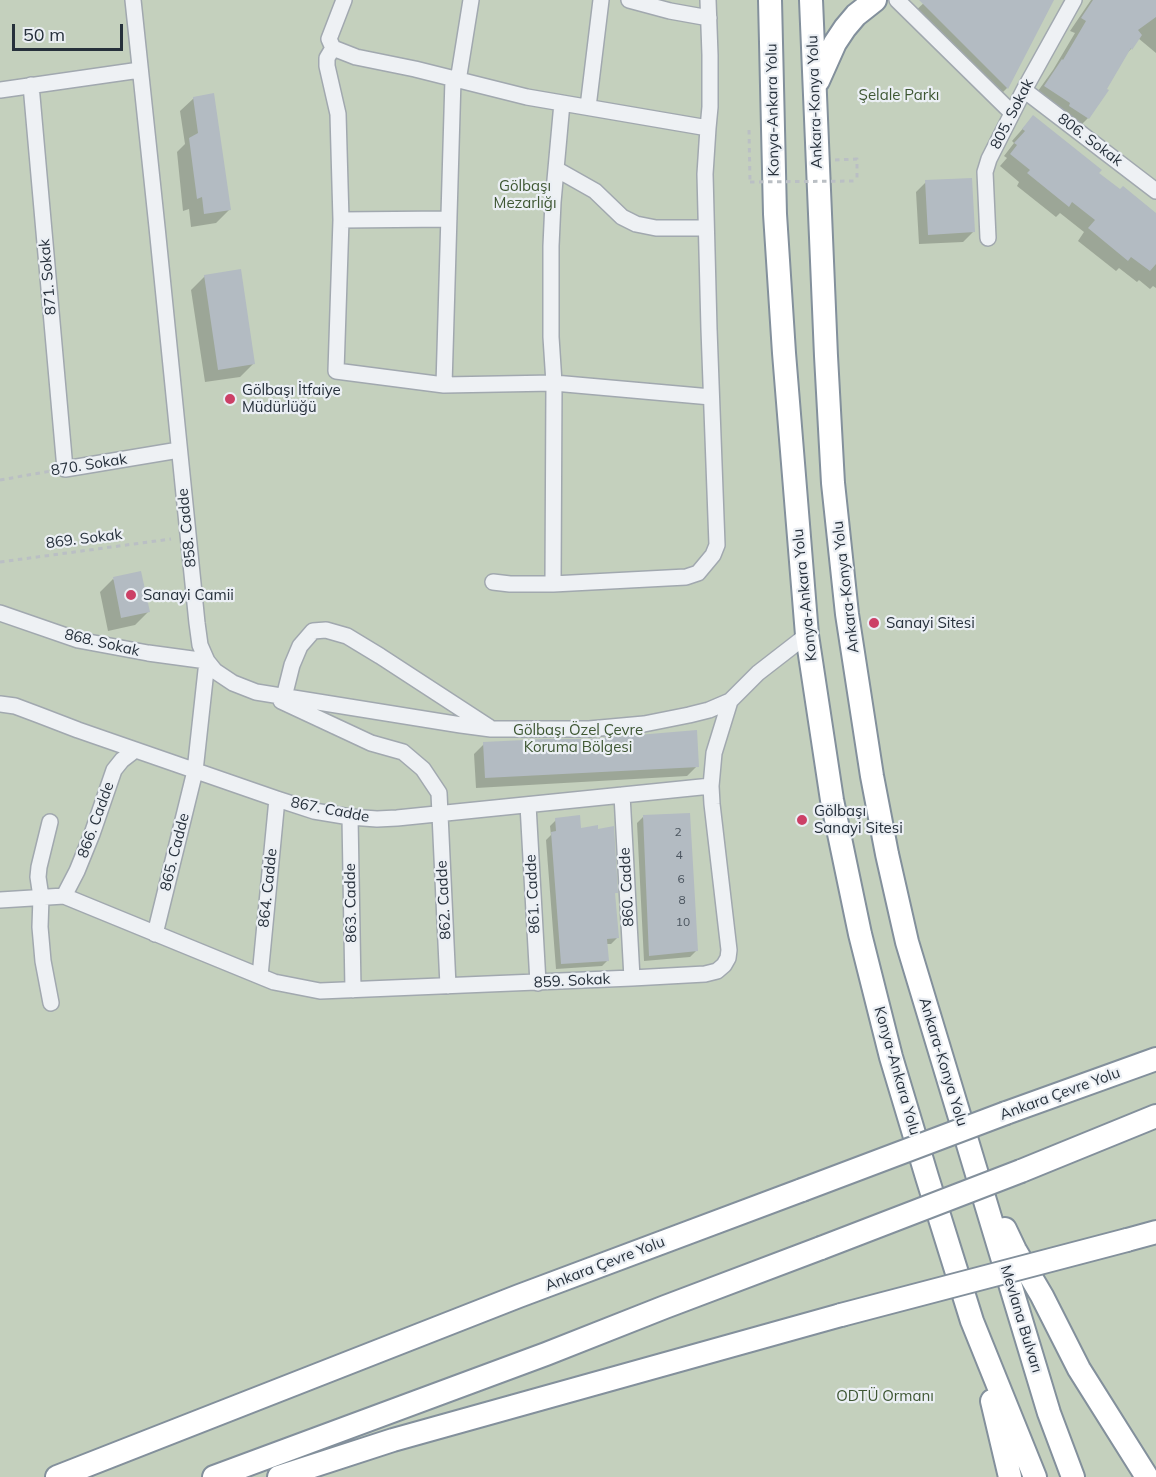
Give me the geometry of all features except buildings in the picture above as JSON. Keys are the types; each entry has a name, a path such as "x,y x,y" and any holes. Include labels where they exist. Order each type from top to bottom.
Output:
{"highway":[{"name":"Konya-Ankara Yolu","path":"770,0 776,237 784,365 807,635 832,800 860,934 891,1057 972,1321"},
{"name":"Ankara-Konya Yolu","path":"811,0 833,483 847,614 872,776 907,942 973,1160"},
{"path":"814,91 834,43 856,15 875,0"},
{"name":"Ankara Çevre Yolu","path":"57,1477 519,1296 1156,1059"},
{"path":"214,1477 546,1354 1022,1171 1156,1116"},
{"path":"973,1160 1015,1250 1042,1296 1079,1369 1147,1477"},
{"name":"Mevlana Bulvarı","path":"973,1160 1049,1413 1073,1477"},
{"path":"279,1477 393,1440 841,1315 1156,1232"},
{"path":"972,1321 1010,1477"},
{"path":"972,1321 1035,1477"}],"street":[{"name":"858. Cadde","path":"133,0 197,622 200,645 207,661"},
{"path":"344,0 329,39 333,48 356,57 527,97 708,128"},
{"path":"444,385 456,80 471,0"},
{"path":"588,107 601,0"},
{"path":"629,0 709,18"},
{"path":"493,582 553,585 686,578 698,573 706,565 717,545 705,174 710,96 708,0"},
{"path":"897,0 1012,112"},
{"name":"805. Sokak","path":"987,238 985,172 989,159 1012,112 1074,0"},
{"path":"333,48 327,58 327,66 338,114 341,220 336,371 444,385 554,383 711,397"},
{"path":"0,90 140,70"},
{"name":"871. Sokak","path":"31,86 65,469"},
{"name":"806. Sokak","path":"1024,90 1156,191"},
{"path":"553,585 554,383 550,280 553,202 562,103"},
{"path":"556,169 595,191 622,217 636,224 656,228 706,228"},
{"path":"341,220 449,219"},
{"name":"870. Sokak","path":"65,469 179,450"},
{"name":"868. Sokak","path":"0,613 78,639 148,653 207,661"},
{"path":"284,697 292,665 300,646 313,632 326,630 347,636 491,729"},
{"name":"859. Sokak","path":"64,896 274,982 320,991 538,983 705,974 717,971 728,958 728,939 712,804 714,753 730,700 758,673 807,635"},
{"path":"207,661 215,671 232,683 256,692 491,729 589,729 644,724 709,710 730,700"},
{"path":"195,771 207,661"},
{"name":"862. Cadde","path":"265,694 360,738 403,752 423,769 439,793 448,986"},
{"name":"867. Cadde","path":"0,704 15,706 277,800 314,811 350,817 377,819 440,814 711,786"},
{"name":"866. Cadde","path":"64,896 92,834 114,770 135,750"},
{"name":"865. Cadde","path":"155,934 195,771"},
{"name":"860. Cadde","path":"622,795 632,978"},
{"name":"864. Cadde","path":"260,976 277,800"},
{"name":"861. Cadde","path":"528,805 538,983"},
{"name":"863. Cadde","path":"350,817 353,990"},
{"path":"50,822 38,877 41,897 40,927 43,961 51,1004"},
{"path":"0,900 64,896"}],"path":[{"path":"748,130 750,182 857,181 857,159 817,160"},
{"name":"870. Sokak","path":"0,480 65,469"},
{"name":"869. Sokak","path":"0,562 171,539"}],"green space":[{"name":"Gölbaşı Özel Çevre Koruma Bölgesi","path":"0,0 1156,0 1156,1477 0,1477"}],"place":[{"name":"Gölbaşı İtfaiye Müdürlüğü","path":"230,399"},
{"name":"Sanayi Camii","path":"131,595"},
{"name":"Sanayi Sitesi","path":"874,623"},
{"name":"Gölbaşı Sanayi Sitesi","path":"802,820"}],"park label":[{"name":"Şelale Parkı","path":"899,95"},
{"name":"Gölbaşı Mezarlığı","path":"525,194"},
{"name":"ODTÜ Ormanı","path":"885,1396"}]}
